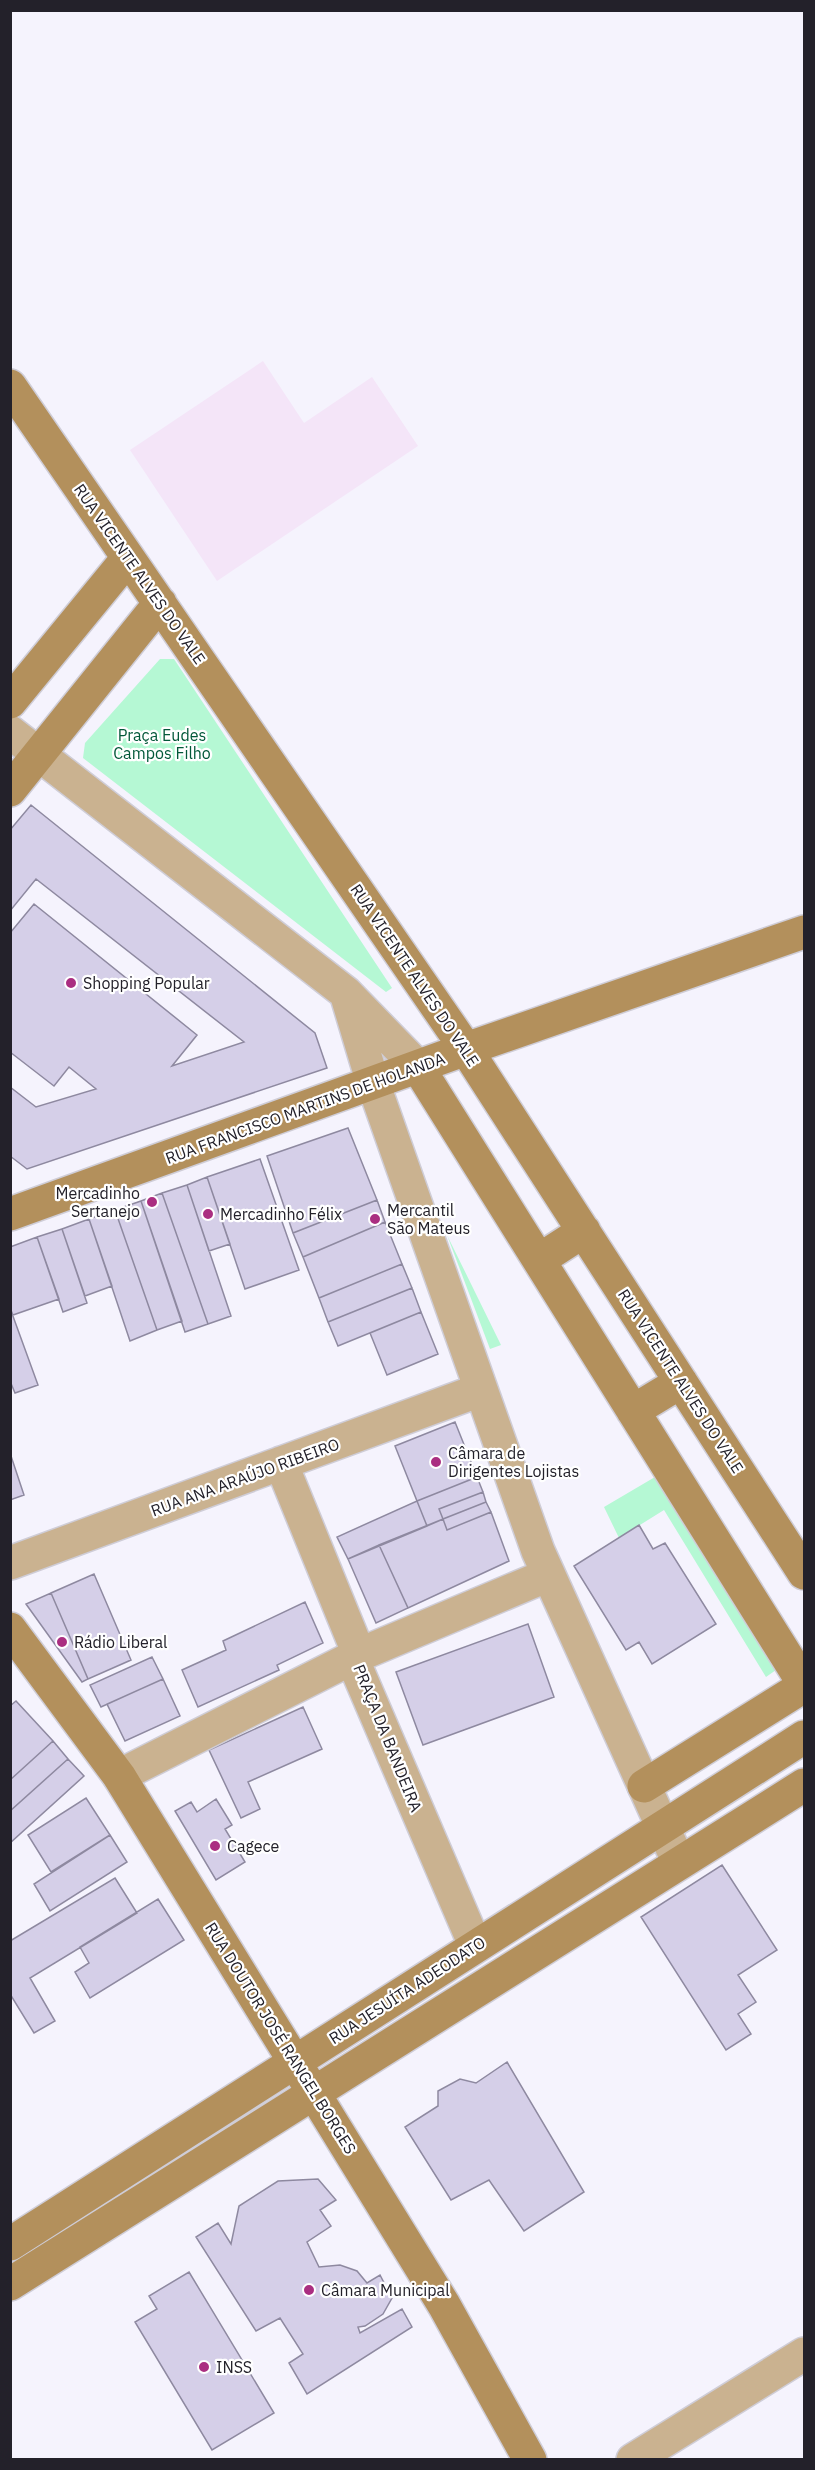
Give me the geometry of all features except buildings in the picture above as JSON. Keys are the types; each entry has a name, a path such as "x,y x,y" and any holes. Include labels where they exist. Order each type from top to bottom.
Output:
{"street":[{"name":"RUA VICENTE ALVES DO VALE","path":"10,386 466,1049 804,1573"},
{"path":"10,702 128,558"},
{"path":"10,790 160,603"},
{"path":"10,732 346,993 418,1067 804,1685 644,1786"},
{"name":"RUA FRANCISCO MARTINS DE HOLANDA","path":"10,1214 466,1049 804,932"},
{"path":"346,993 373,1083 480,1390 548,1575 680,1863"},
{"path":"539,1260 584,1231"},
{"path":"633,1411 681,1383"},
{"name":"RUA ANA ARAÚJO RIBEIRO","path":"10,1563 480,1390"},
{"name":"PRAÇA DA BANDEIRA","path":"281,1463 356,1647 355,1665 475,1945"},
{"path":"119,1776 356,1656 548,1575"},
{"name":"RUA DOUTOR JOSÉ RANGEL BORGES","path":"10,1629 119,1776 444,2305 530,2460"},
{"name":"RUA JESUÍTA ADEODATO","path":"10,2244 804,1737"},
{"path":"13,2277 315,2092 804,1785"},
{"path":"633,2460 804,2354"}],"shaded area":[{"path":"263,361 304,423 372,377 418,446 217,581 130,450"}],"green space":[{"name":"Praça Eudes Campos Filho","path":"160,659 174,659 392,988 386,992 83,758 85,743"},
{"path":"447,1235 501,1345 490,1349"},
{"path":"655,1477 776,1670 766,1677 664,1510 619,1538 604,1507"}],"place":[{"name":"Shopping Popular","path":"71,983"},
{"name":"Mercadinho Sertanejo","path":"152,1202"},
{"name":"Mercadinho Félix","path":"208,1214"},
{"name":"Mercantil São Mateus","path":"375,1219"},
{"name":"Câmara de Dirigentes Lojistas","path":"436,1462"},
{"name":"Rádio Liberal","path":"62,1642"},
{"name":"Cagece","path":"215,1846"},
{"name":"Câmara Municipal","path":"309,2290"},
{"name":"INSS","path":"204,2367"}]}
